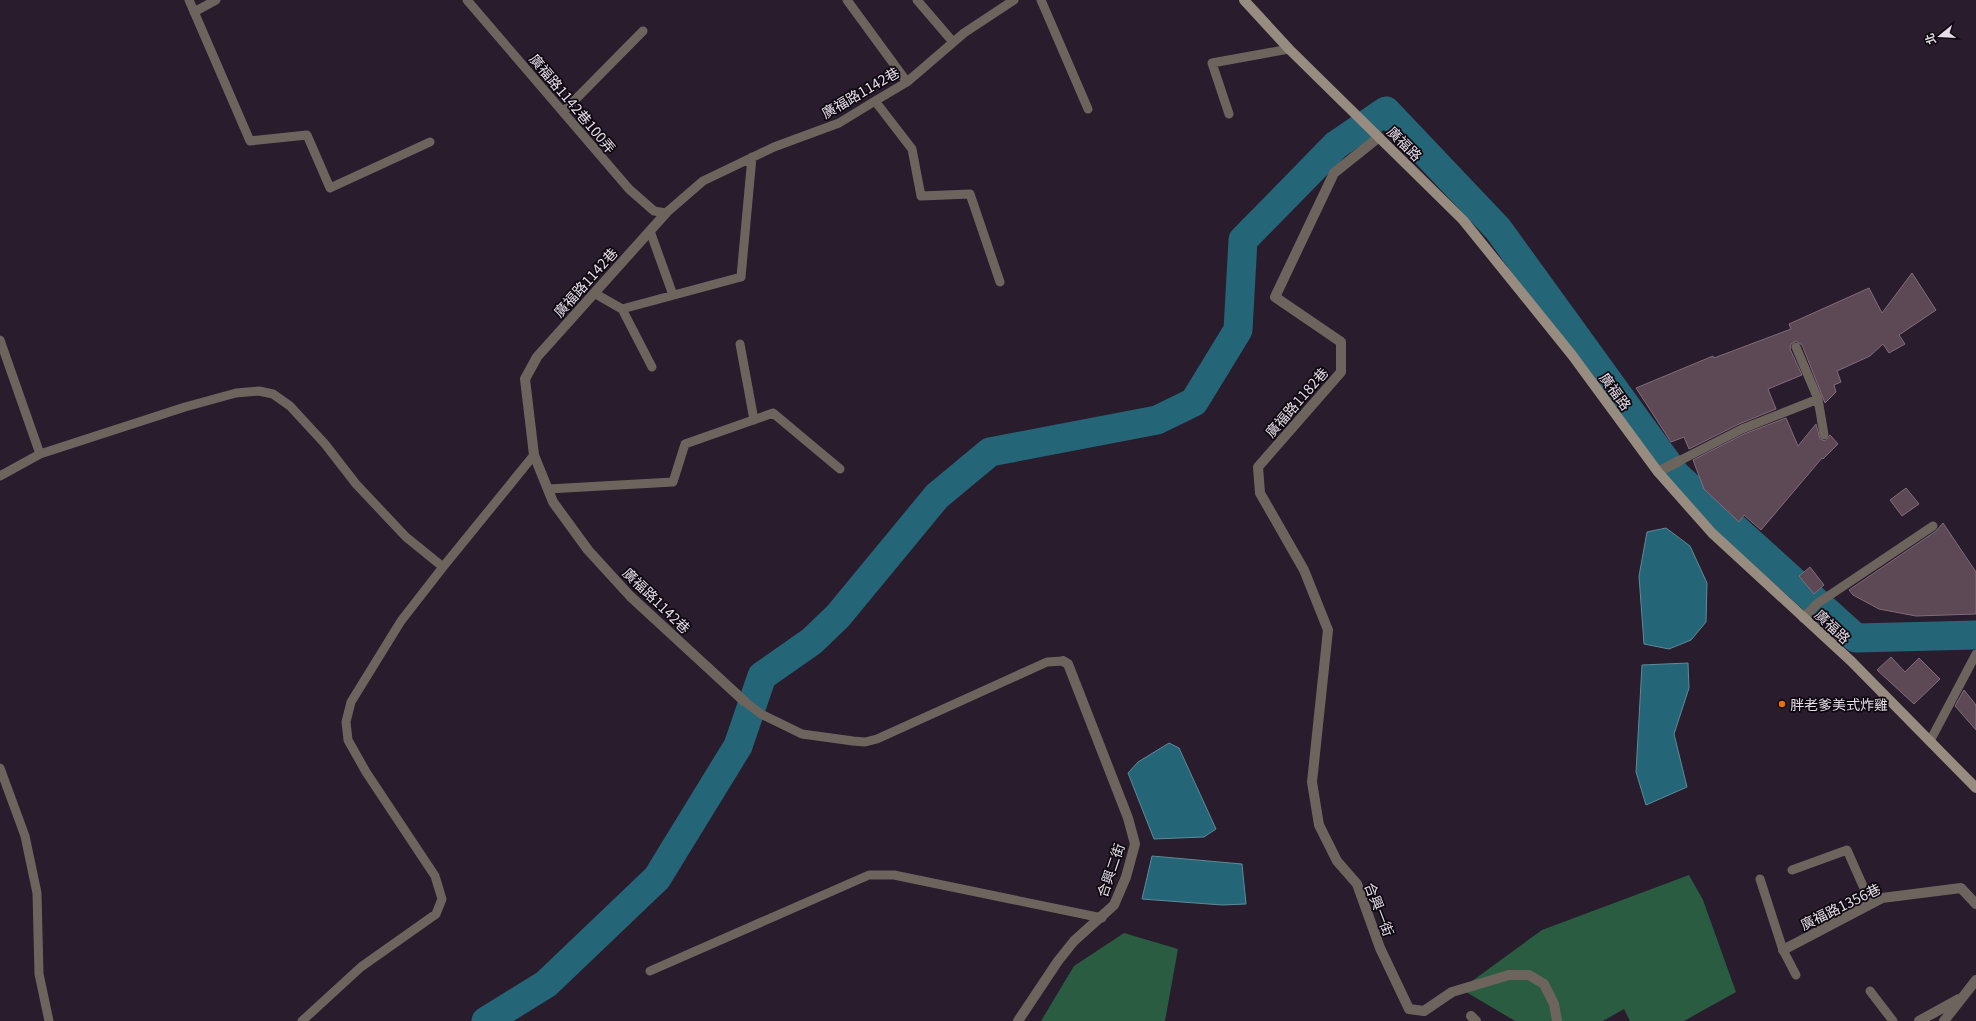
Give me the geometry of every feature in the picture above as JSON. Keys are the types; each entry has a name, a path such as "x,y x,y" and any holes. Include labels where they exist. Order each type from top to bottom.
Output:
{"street":[{"name":"廣福路","path":"1244,0 1289,48 1463,220 1572,355 1659,471 1712,533 1851,661 1976,788"},
{"name":"廣福路1182巷","path":"1304,570 1260,493 1258,467 1341,372 1341,342 1275,297 1334,173 1379,137"},
{"name":"廣福路1142巷","path":"666,213 537,356 525,380 534,455 553,502 588,550 630,596 744,701"},
{"path":"1659,471 1680,461"},
{"name":"合興一街","path":"1304,570 1328,630 1312,782 1320,825 1337,861 1357,884 1380,948 1409,1009 1424,1011 1452,992 1509,974 1529,975 1544,984 1554,1004 1557,1021"},
{"name":"合興二街","path":"1018,1021 1074,941 1114,906 1126,877 1135,844 1128,818 1068,664 1063,661"},
{"name":"廣福路1356巷","path":"1783,950 1882,898 1961,888 1976,904"},
{"path":"1944,1021 1976,980"},
{"path":"1919,1021 1963,997"}],"lane":[{"path":"189,0 250,141 307,135 330,188 430,142"},
{"path":"194,12 216,0"},
{"name":"廣福路1142巷100弄","path":"467,0 629,189 654,211 666,213"},
{"path":"847,0 907,82"},
{"path":"918,0 953,42"},
{"name":"廣福路1142巷","path":"666,213 703,181 774,147 839,123 907,82 964,33 1014,0"},
{"path":"1041,0 1088,109"},
{"path":"563,112 643,31"},
{"path":"1229,114 1212,63 1289,48"},
{"path":"875,101 912,149 921,196 970,194 1000,282"},
{"path":"622,309 741,278 752,157"},
{"path":"650,231 673,295"},
{"path":"594,293 622,309 652,366"},
{"path":"0,340 40,454"},
{"path":"740,344 754,420"},
{"path":"1796,347 1818,399 1824,435"},
{"path":"0,476 40,454 236,393 259,391 273,394 290,406 325,444 356,484 406,537 443,567"},
{"path":"1680,461 1742,429 1818,399"},
{"path":"548,489 674,482 685,444 773,413 840,469"},
{"path":"302,1021 361,967 436,914 442,899 435,876 366,772 348,740 346,722 351,702 401,621 534,455"},
{"path":"1804,618 1818,603 1933,526"},
{"path":"1930,741 1976,654"},
{"path":"744,701 761,714 802,734 865,742 877,739 1047,662 1063,661"},
{"path":"0,768 25,836 37,893 38,974 48,1021"},
{"path":"1792,870 1847,850 1871,904"},
{"path":"650,971 869,875 894,875 1102,918"},
{"path":"1760,879 1783,950 1796,975"},
{"path":"1870,991 1893,1021"}],"green space":[{"path":"1689,875 1703,900 1736,992 1684,1021 1630,1021 1624,1009 1603,1021 1515,1021 1461,989 1542,930"},
{"path":"1124,933 1178,949 1165,1021 1041,1021 1074,966"}],"water":[{"path":"1666,528 1690,546 1707,583 1706,622 1691,640 1669,649 1644,644 1639,576 1647,532"},
{"path":"1688,663 1689,688 1674,734 1687,787 1646,805 1636,772 1642,665"},
{"path":"1169,743 1179,748 1216,829 1204,837 1154,839 1128,773 1138,762"},
{"path":"1152,856 1242,864 1246,904 1222,905 1142,899"}],"building":[{"path":"1912,273 1936,310 1899,335 1905,344 1889,353 1883,344 1870,356 1837,371 1841,382 1834,385 1836,392 1825,403 1802,345 1796,341 1791,344 1790,349 1802,375 1768,389 1776,409 1739,424 1689,449 1684,437 1671,442 1636,388 1713,356 1714,358 1791,329 1789,324 1869,288 1882,313"},
{"path":"1786,418 1798,446 1816,424 1820,439 1825,441 1830,435 1838,444 1823,459 1822,458 1761,530 1744,515 1739,522 1704,489 1693,460 1744,434"},
{"path":"1906,488 1919,504 1902,516 1890,500"},
{"path":"1943,523 1976,572 1976,614 1916,616 1879,609 1853,595 1849,590 1936,531"},
{"path":"1810,567 1824,585 1814,594 1799,576"},
{"path":"1891,657 1905,672 1919,658 1940,679 1914,704 1877,670"},
{"path":"1964,690 1976,705 1976,730 1955,706"}],"waterway":[{"path":"486,1021 546,984 657,878 738,746 762,676 812,641 838,616 937,496 990,452 1157,420 1194,402 1238,330 1243,240 1336,145 1386,111 1498,229 1676,475 1856,638 1976,635"}],"place":[{"name":"胖老爹美式炸雞","path":"1782,704"}]}
